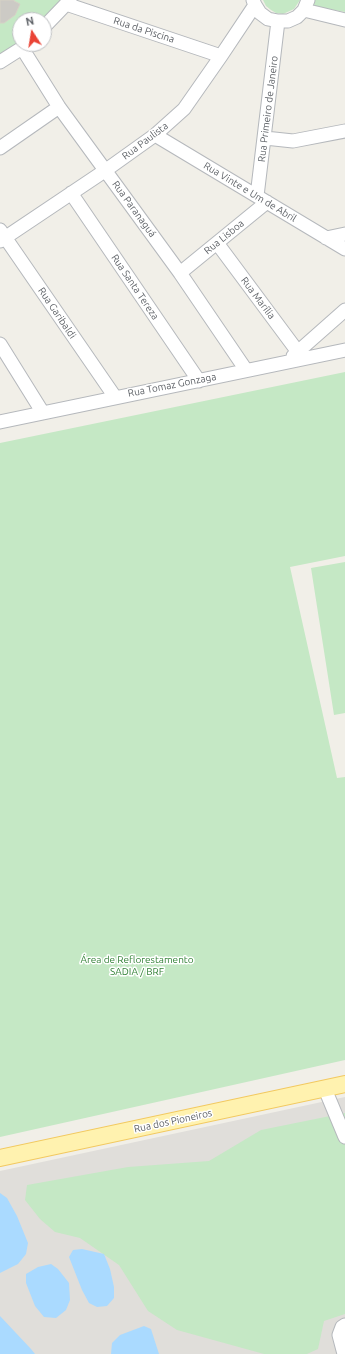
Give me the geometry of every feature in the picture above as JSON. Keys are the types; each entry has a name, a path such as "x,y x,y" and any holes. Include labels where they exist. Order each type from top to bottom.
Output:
{"main road":[{"name":"Rua dos Pioneiros","path":"0,1158 345,1084"}],"street":[{"path":"52,19 68,2"},
{"name":"Rua da Piscina","path":"68,2 221,56"},
{"path":"254,3 260,13 268,19 278,21 288,21 297,17 306,5 345,20"},
{"name":"Rua Paulista","path":"2,236 106,170 155,135 184,109 221,56 254,3"},
{"name":"Rua Primeiro de Janeiro","path":"262,199 265,138 278,21"},
{"path":"0,62 15,52"},
{"name":"Rua Paranaguá","path":"27,52 59,107 180,273 246,370"},
{"path":"0,148 59,107"},
{"path":"265,138 293,141 345,131"},
{"name":"Rua Vinte e Um de Abril","path":"155,135 345,249"},
{"name":"Rua Santa Tereza","path":"71,193 199,381"},
{"name":"Rua Lisboa","path":"180,273 217,243 262,199"},
{"path":"326,238 345,234"},
{"name":"Rua Garibaldi","path":"2,236 115,397"},
{"name":"Rua Marília","path":"217,243 298,352"},
{"path":"285,363 345,310"},
{"path":"0,344 43,413"},
{"name":"Rua Tomaz Gonzaga","path":"0,422 345,350"},
{"path":"325,1089 345,1137"},
{"path":"344,1354 339,1335 342,1327 345,1325"}],"shaded area":[{"path":"345,1097 345,1354 0,1354 0,1171"}],"green space":[{"path":"0,0 67,0 52,13 12,12 12,50 0,59"},
{"path":"263,0 300,0 294,9 283,14 276,13 271,10 266,6"},
{"path":"314,0 345,0 345,12 312,6"},
{"name":"Área de Reflorestamento SADIA / BRF","path":"345,372 345,556 290,567 337,778 345,777 345,1060 0,1137 0,443"},
{"path":"345,562 345,713 334,715 311,568"},
{"path":"345,1113 345,1314 324,1321 318,1349 307,1354 264,1354 177,1330 148,1311 119,1265 80,1238 55,1232 40,1219 25,1200 27,1185 128,1167 209,1161 261,1130"}],"water":[{"path":"0,1193 7,1198 17,1216 28,1243 26,1254 18,1264 0,1273"},
{"path":"82,1249 104,1254 110,1269 114,1287 114,1298 107,1306 97,1307 89,1303 82,1290 69,1257 73,1250"},
{"path":"51,1264 58,1269 69,1283 70,1300 66,1310 56,1318 44,1317 35,1306 26,1283 26,1274 38,1267"},
{"path":"0,1316 31,1349 35,1354 0,1354"},
{"path":"144,1326 151,1329 159,1354 111,1354 112,1343 120,1335"}],"building":[{"path":"0,0 14,0 20,4 16,12 12,12 12,17 4,23 0,23"}]}
